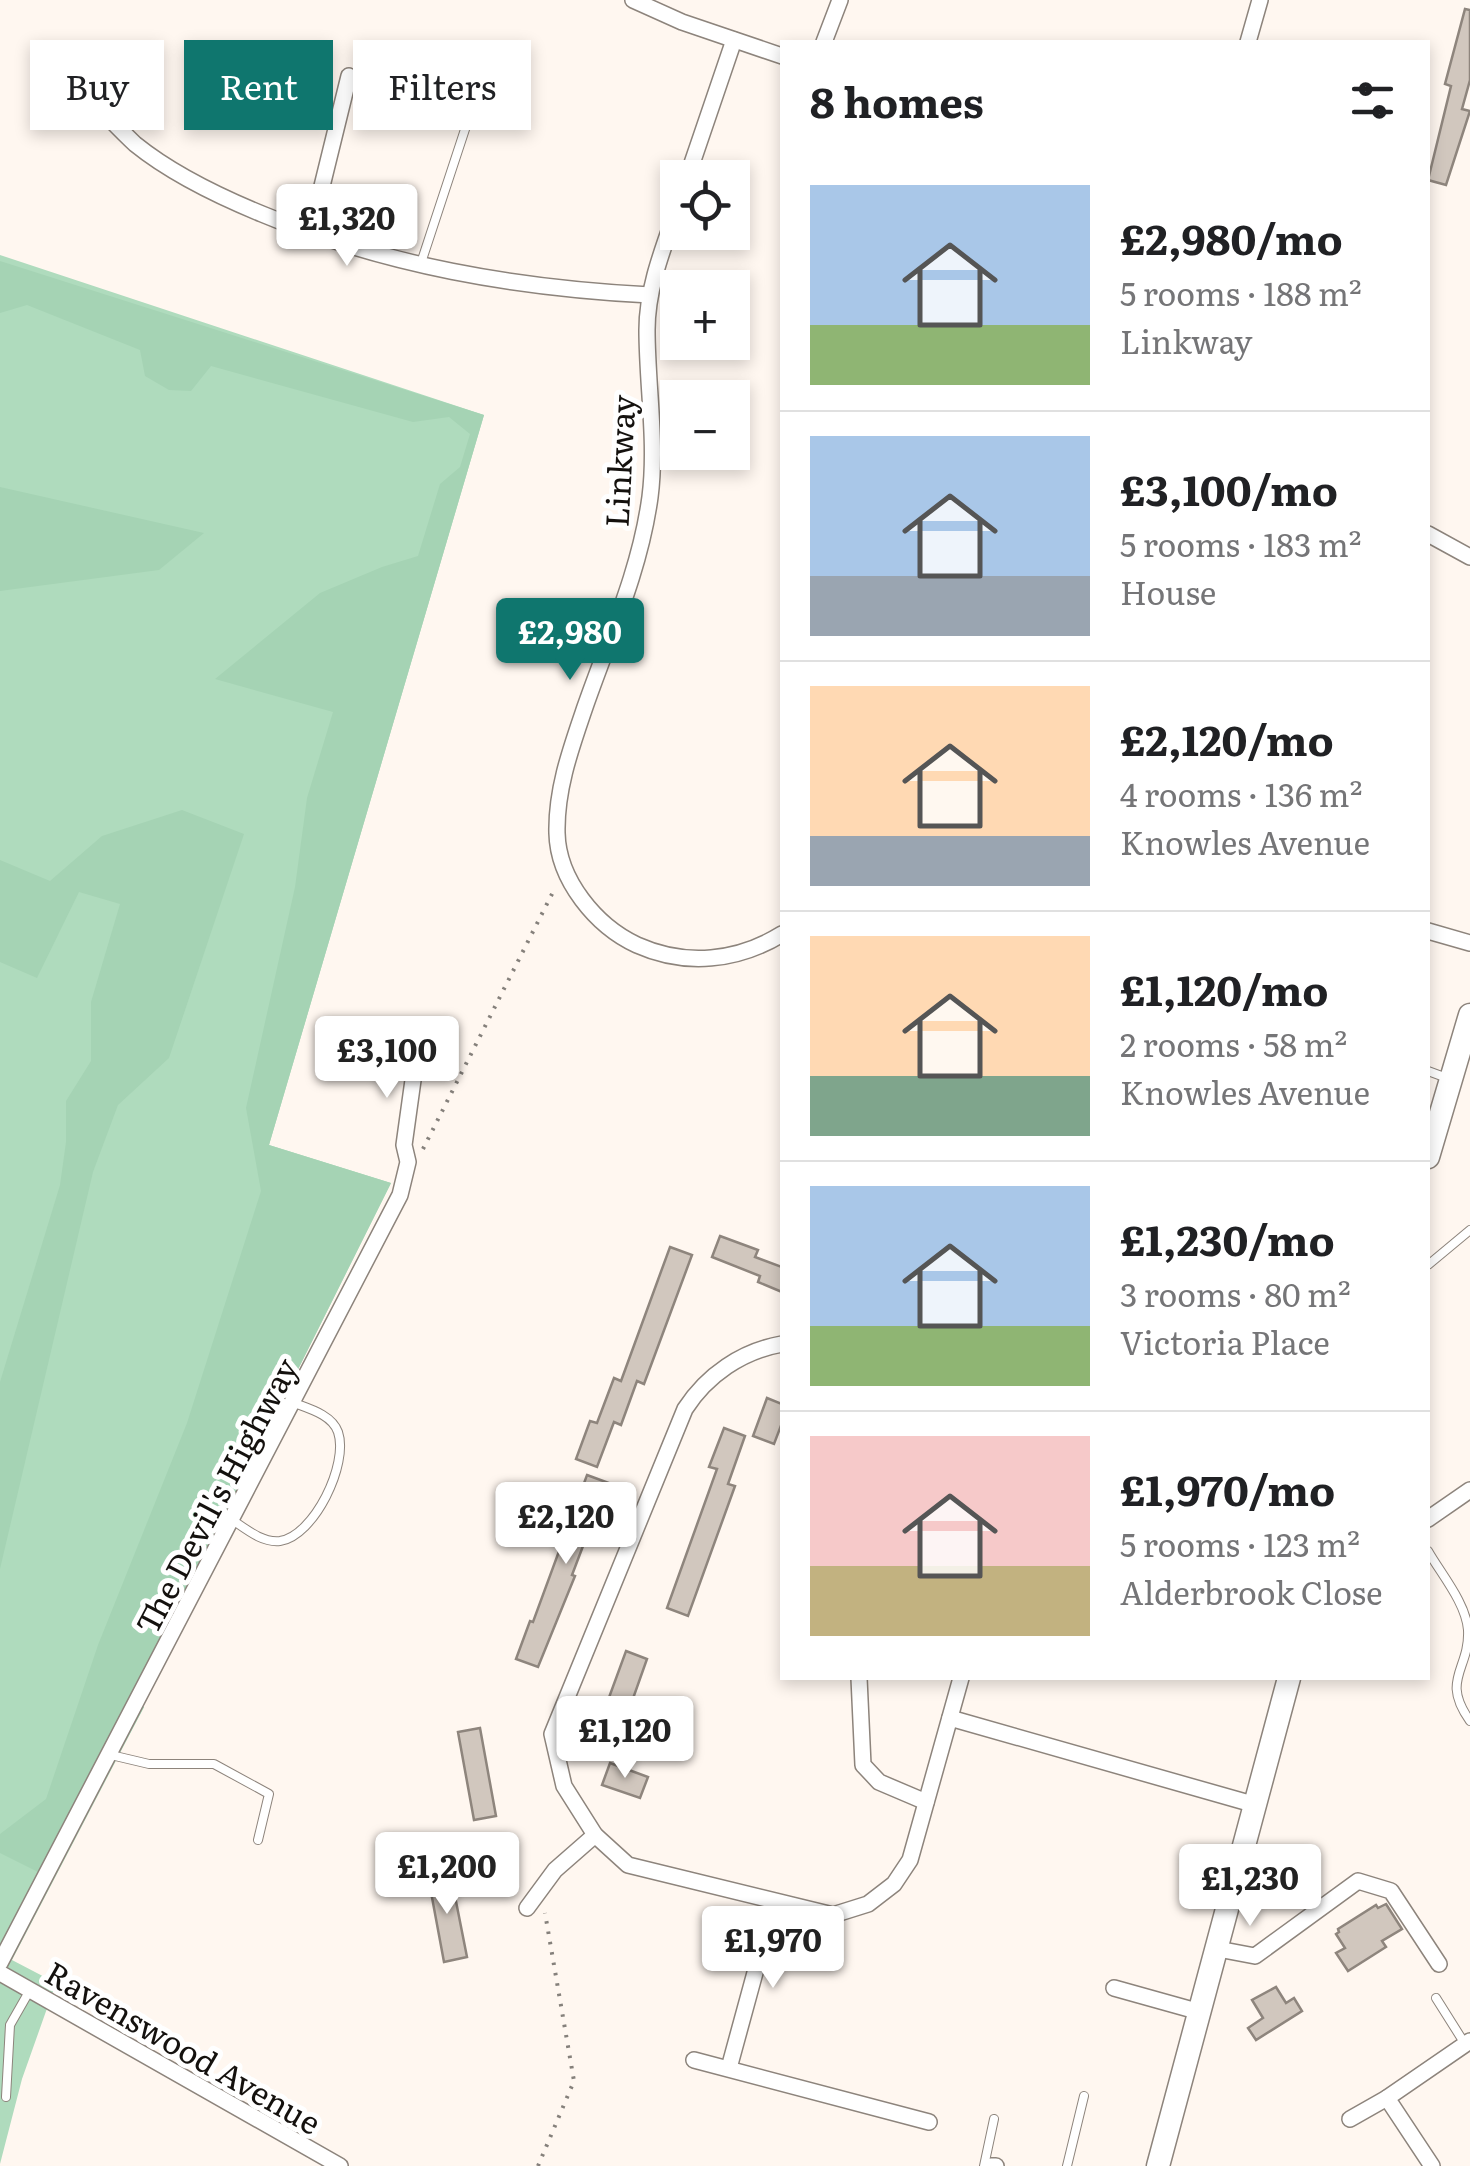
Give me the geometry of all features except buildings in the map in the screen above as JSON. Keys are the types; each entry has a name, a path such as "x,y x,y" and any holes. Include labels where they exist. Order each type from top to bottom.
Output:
{"main road":[{"path":"1430,1144 1470,1015"},
{"path":"1158,2166 1288,1680"}],"street":[{"path":"825,40 840,0"},
{"path":"1249,40 1260,0"},
{"path":"636,1 780,55"},
{"path":"693,160 734,40"},
{"path":"310,234 350,76"},
{"path":"122,130 137,145 213,194 310,234 420,266 556,290 650,295"},
{"name":"Linkway","path":"664,250 650,295 647,329 650,494 638,560 566,761 557,836 564,868 579,894 602,922 623,938 651,950 711,959 737,955 780,935"},
{"path":"1430,535 1470,557"},
{"path":"1430,932 1470,943"},
{"name":"The Devil's Highway","path":"0,1964 400,1195 408,1162 404,1145 414,1073 410,1034"},
{"path":"780,1345 750,1353 729,1365 708,1380 684,1410 552,1734 564,1786 596,1835 628,1865 834,1915 868,1904 894,1884 910,1860 961,1680"},
{"path":"1430,1518 1470,1490"},
{"path":"859,1680 863,1765 879,1782 926,1802"},
{"path":"950,1718 1256,1805"},
{"path":"527,1908 555,1870 596,1835"},
{"path":"1218,1948 1256,1956 1358,1881 1392,1891 1439,1964"},
{"path":"729,2068 774,1903"},
{"name":"Ravenswood Avenue","path":"0,1974 340,2166"},
{"path":"1114,1988 1200,2012"},
{"path":"1350,2120 1468,2042"},
{"path":"694,2060 928,2122"},
{"path":"1387,2098 1432,2166"}],"lane":[{"path":"420,266 465,130"},
{"path":"1430,1072 1453,1080"},
{"path":"1430,1264 1470,1230"},
{"path":"232,1519 276,1542 305,1529 316,1514 332,1484 340,1448 338,1430 327,1417 294,1403"},
{"path":"1430,1555 1468,1624 1468,1647 1456,1675 1458,1704 1470,1721"},
{"path":"111,1755 149,1764 214,1764 255,1784 269,1794 258,1840"},
{"path":"6,2097 10,2025 30,1990"},
{"path":"1436,1998 1468,2042"},
{"path":"1067,2166 1084,2096"},
{"path":"990,2166 994,2120"}],"path":[{"path":"408,1162 424,1148 564,868"},
{"path":"538,2166 574,2081 541,1889"}],"green space":[{"path":"0,255 484,415 269,1145 391,1183 133,1700 144,1707 12,1960 56,1983 22,2079 0,2164"},
{"path":"0,261 484,415 269,1145 391,1183 133,1700 144,1707 52,1879 0,1853 0,1834 46,1799 98,1645 187,1423 261,1191 246,1108 295,887 307,798 333,712 215,679 320,593 418,556 440,484 460,467 470,434 449,417 413,422 211,366 191,391 169,390 145,376 140,350 27,305 0,313"},
{"path":"0,487 204,533 159,570 0,591"},
{"path":"182,810 244,834 169,1058 118,1105 93,1172 0,1569 0,1382 60,1185 66,1101 91,1061 91,1002 120,904 79,892 37,978 0,962 0,860 50,881 102,836"}]}
